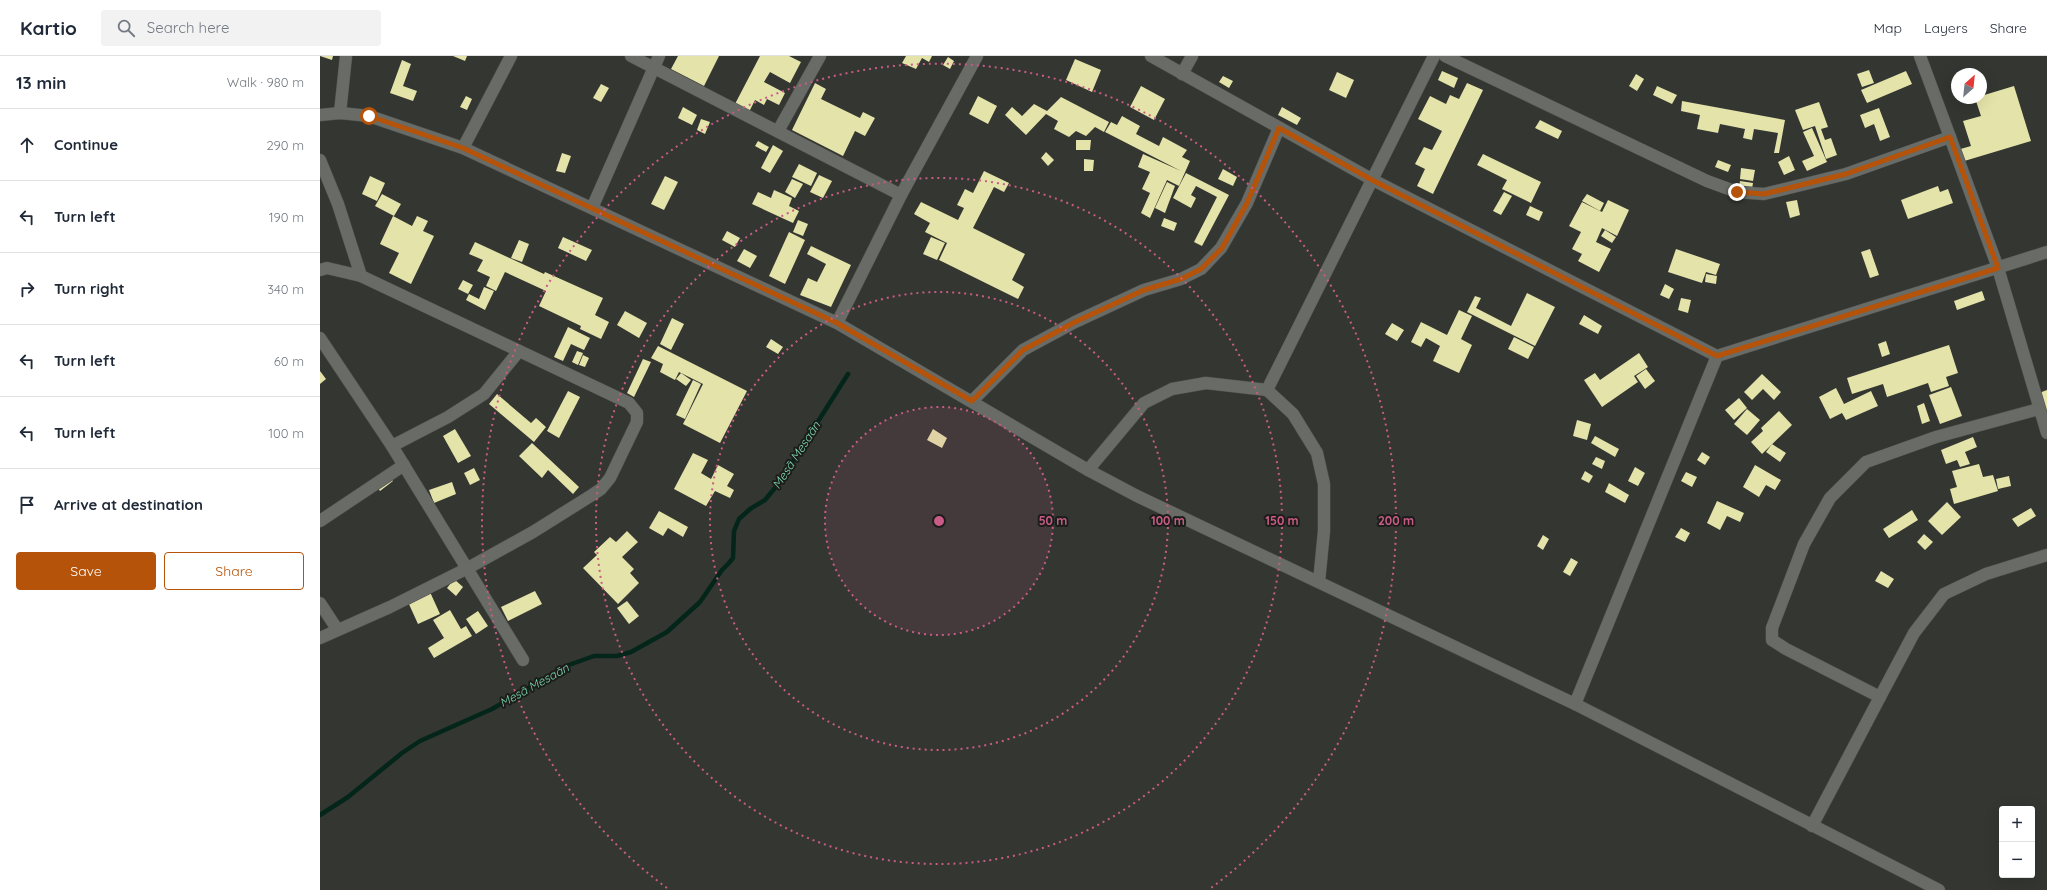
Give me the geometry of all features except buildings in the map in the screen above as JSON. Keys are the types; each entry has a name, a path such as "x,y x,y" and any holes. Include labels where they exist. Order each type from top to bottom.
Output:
{"street":[{"path":"340,113 346,56"},
{"path":"463,148 511,56"},
{"path":"631,56 657,62 778,131 901,195"},
{"path":"778,131 820,56"},
{"path":"837,323 901,195 977,56"},
{"path":"1151,56 1372,180 1717,356 2047,252"},
{"path":"1182,74 1192,56"},
{"path":"1267,390 1434,56"},
{"path":"1445,56 1707,181 1737,192 1764,194 1846,174 1950,137"},
{"path":"1920,56 1998,268 2047,433"},
{"path":"592,208 657,62"},
{"path":"320,115 340,113 369,116 463,148 837,323 1088,470 1137,496 1575,704 1939,890"},
{"path":"972,401 1023,350 1075,322 1144,290 1181,279 1201,269 1222,248 1247,203 1279,128"},
{"path":"320,160 338,204 361,276"},
{"path":"320,270 327,268 361,276 628,403 637,413 637,422 610,478 601,489 533,532 468,568 390,607 337,629 320,638"},
{"path":"320,338 392,446 523,660"},
{"path":"392,446 448,417 484,394 519,351"},
{"path":"1575,704 1717,356"},
{"path":"1088,470 1144,404 1172,390 1206,383 1267,390 1294,414 1317,453 1324,484 1324,531 1319,582"},
{"path":"1880,697 1786,649 1772,640 1772,628 1804,544 1830,498 1866,462 1936,437 2039,409"},
{"path":"320,521 404,466"},
{"path":"1812,826 1914,633 1944,594 1986,574 2047,555"},
{"path":"320,603 337,629"}],"waterway":[{"name":"Mesā Mesaān","path":"320,815 348,797 402,753 420,741 492,709 566,666 594,656 617,656 631,652 667,632 700,602 722,570 733,558 734,531 739,519 750,509 765,500 779,483 848,374"}],"route":[{"path":"369,116 463,148 837,323 972,401 1023,350 1075,322 1144,290 1181,279 1201,269 1222,248 1247,203 1279,128 1372,180 1717,356 1998,268 1950,137 1846,174 1764,194 1737,192"}]}
